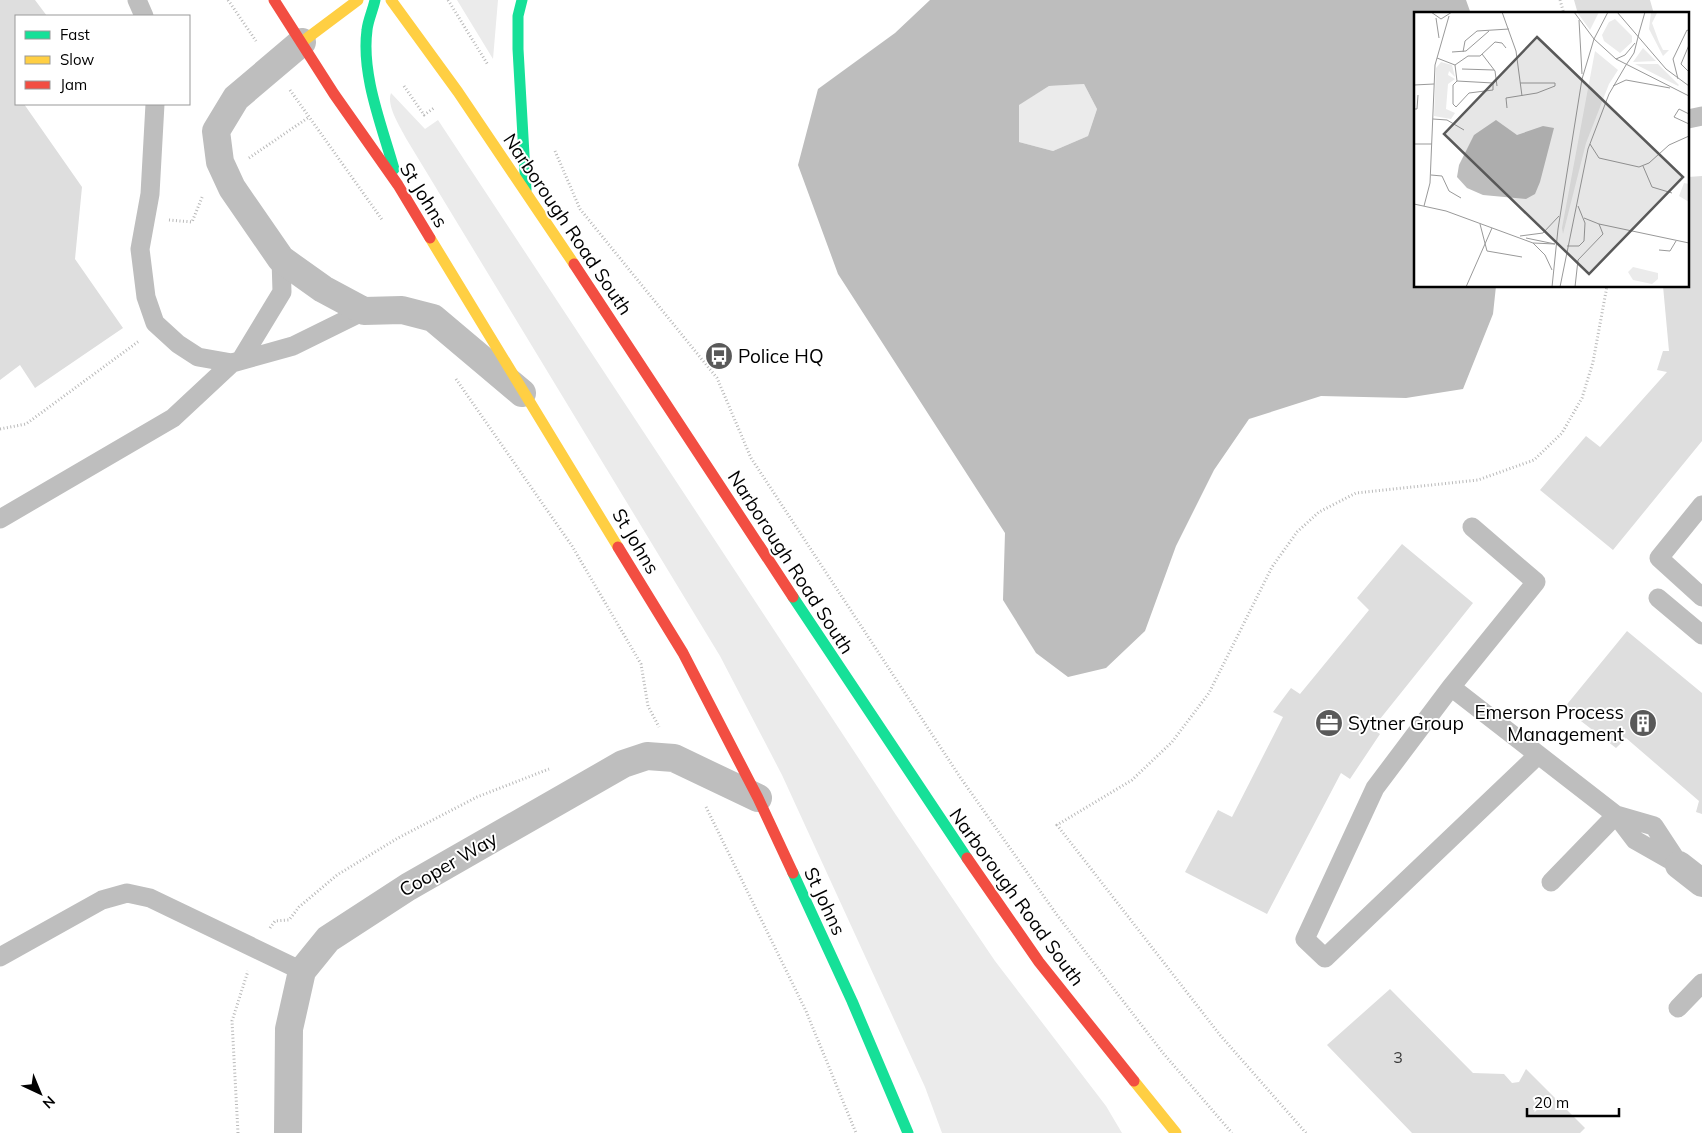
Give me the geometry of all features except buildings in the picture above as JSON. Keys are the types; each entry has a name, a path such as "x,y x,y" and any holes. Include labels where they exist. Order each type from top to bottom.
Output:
{"main road":[{"name":"St Johns","path":"274,0 334,94 398,185 684,653 758,798 852,1001 908,1133"},
{"path":"302,42 358,0"},
{"path":"375,0 367,30 372,84 398,185"},
{"name":"Narborough Road South","path":"391,0 458,92 526,191 933,810 1039,962 1176,1133"},
{"path":"522,0 518,16 518,49 526,191"}],"street":[{"path":"302,42 236,98 216,131 217,145 224,175 281,259 323,290 364,311 402,310 433,318 528,397"},
{"name":"Cooper Way","path":"288,1133 289,1029 302,971 328,939 408,887 623,764 647,756 674,758 758,798"},
{"path":"1679,864 1702,883"}],"lane":[{"path":"137,0 144,15"},
{"path":"155,105 150,194 140,249 146,297 155,323 178,344 198,357 237,360 293,346 364,311"},
{"path":"0,519 172,418 237,360 282,292 281,259"},
{"path":"1702,505 1659,558 1702,597"},
{"path":"1472,527 1536,582 1451,687 1375,788 1305,938 1326,958 1538,755"},
{"path":"1658,598 1702,635"},
{"path":"1451,687 1616,815 1654,826 1679,864"},
{"path":"1551,882 1616,815"},
{"path":"0,957 102,900 127,893 150,898 302,971"},
{"path":"1678,1008 1702,983"}],"path":[{"path":"228,0 383,222"},
{"path":"448,0 491,70"},
{"path":"554,148 580,209 717,378 751,458 960,777 1058,915 1163,1052 1232,1133"},
{"path":"1306,1133 1220,1035 1057,825 1132,780 1172,742 1210,693 1272,567 1297,532 1319,512 1356,493 1478,480 1534,460 1562,433 1582,398 1593,362 1606,288"},
{"path":"0,428 26,424 140,340 155,323"},
{"path":"454,375 572,546 641,664 648,706 674,758"},
{"path":"703,804 806,1011 856,1133"}],"shaded area":[{"path":"457,0 498,0 493,59"},
{"path":"930,0 1466,0 1470,12 1414,12 1414,288 1496,288 1493,314 1463,389 1406,398 1321,396 1249,419 1214,470 1176,546 1145,631 1106,668 1068,677 1036,653 1003,600 1005,533 838,274 798,165 818,89 895,33","holes":["1084,84 1097,109 1088,136 1053,151 1019,142 1019,105 1049,86"]},
{"path":"1084,84 1097,109 1088,136 1053,151 1019,142 1018,105 1049,86"},
{"path":"391,93 425,129 438,120 896,815 995,961 1106,1106 1122,1133 942,1133 925,1087 782,775 720,656 407,140 392,110"}],"traffic: fast":[{"path":"375,0 367,30 367,65 374,100 394,169"},
{"path":"522,0 518,16 518,49 526,190"},
{"path":"793,597 967,858"},
{"path":"793,873 852,1001 908,1133"}],"traffic: slow":[{"path":"302,42 358,0"},
{"path":"391,0 458,92 574,264"},
{"path":"430,238 618,547"},
{"path":"1134,1081 1176,1133"}],"traffic: jam":[{"path":"274,0 334,94 398,185 430,238"},
{"path":"574,264 793,597"},
{"path":"618,547 683,653 758,798 793,873"},
{"path":"967,858 1039,962 1134,1081"}],"place":[{"name":"Police HQ","path":"719,356"},
{"name":"Sytner Group","path":"1329,723"},
{"name":"Emerson Process Management","path":"1643,723"}]}
